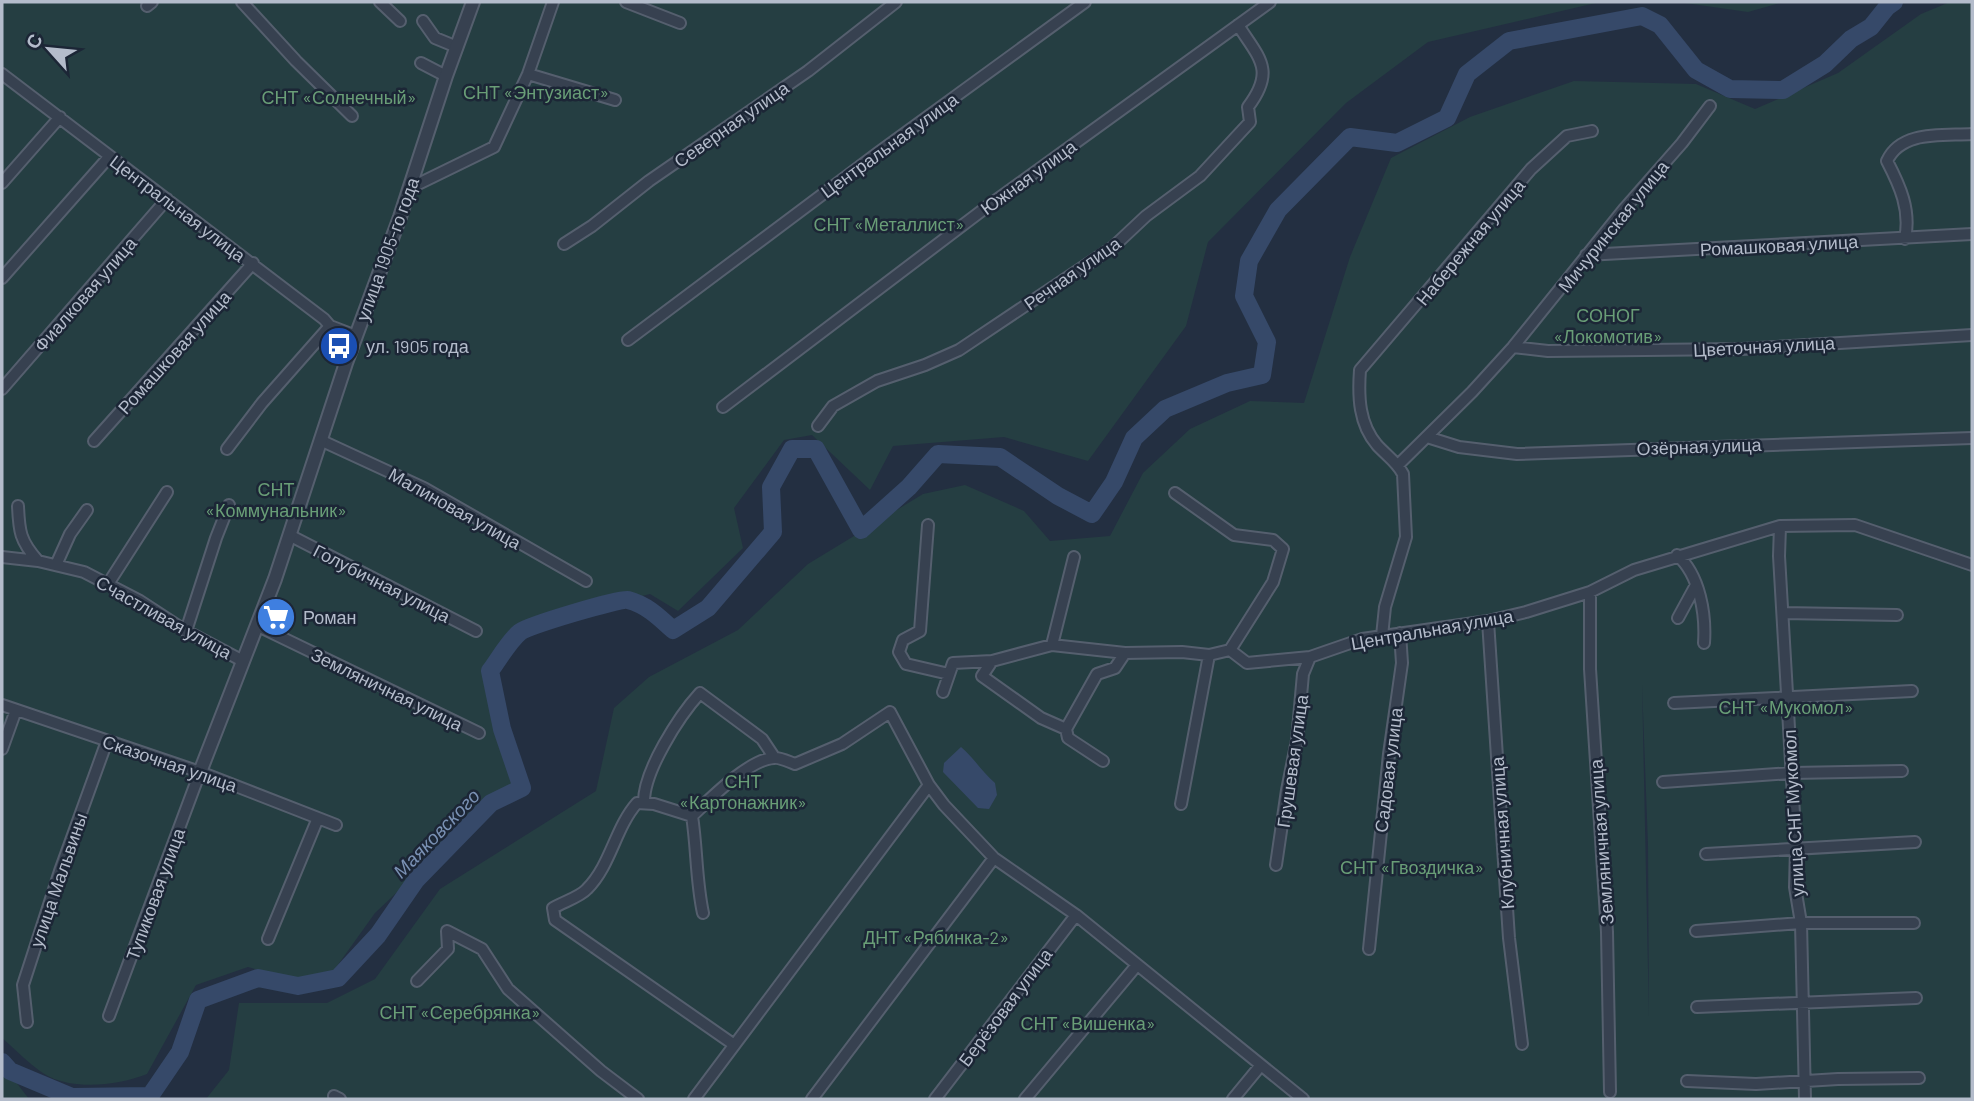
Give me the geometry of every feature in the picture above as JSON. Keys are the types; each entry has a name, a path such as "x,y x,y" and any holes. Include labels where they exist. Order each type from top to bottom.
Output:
{"street":[{"path":"242,2 296,61 352,116"},
{"path":"380,2 400,21"},
{"name":"улица 1905-го года","path":"200,772 258,626 473,2"},
{"path":"410,188 494,147 528,75 553,2"},
{"path":"626,2 680,23"},
{"name":"Северная улица","path":"564,244 807,71 895,2"},
{"name":"Центральная улица","path":"628,340 1085,2"},
{"name":"Южная улица","path":"723,407 984,209 1270,2"},
{"path":"423,21 435,38 457,47"},
{"name":"Речная улица","path":"818,426 833,406 877,380 925,365 959,350 1114,247 1146,216 1200,176 1250,122 1248,107 1260,91 1265,74 1260,59 1238,25"},
{"path":"421,63 446,76"},
{"name":"Центральная улица","path":"2,74 253,263 330,326 356,336"},
{"path":"528,75 615,100"},
{"name":"Мичуринская улица","path":"1398,465 1513,347 1710,106"},
{"path":"2,183 60,117"},
{"name":"Набережная улица","path":"1398,465 1366,430 1358,394 1360,370 1531,169 1567,136 1592,131"},
{"path":"1905,239 1908,226 1903,191 1886,161 1891,151 1912,138 1972,134"},
{"path":"2,278 109,157"},
{"name":"Фиалковая улица","path":"2,389 167,199"},
{"name":"Ромашковая улица","path":"1587,255 1972,234"},
{"name":"Ромашковая улица","path":"94,441 253,263"},
{"path":"227,449 262,403 330,326"},
{"name":"Цветочная улица","path":"1513,347 1548,351 1742,349 1972,335"},
{"name":"Озёрная улица","path":"1427,438 1459,447 1517,454 1972,438"},
{"name":"Малиновая улица","path":"320,440 424,488 586,581"},
{"path":"1382,636 1385,607 1406,537 1403,474 1398,465"},
{"path":"108,584 167,492"},
{"path":"943,691 953,663 992,661 1052,645 1125,653 1182,652 1209,655 1230,650 1273,582 1283,549 1273,540 1234,535 1175,493"},
{"path":"186,631 229,505"},
{"path":"18,506 19,533 27,549 38,561"},
{"path":"56,565 70,534 87,510"},
{"path":"928,525 919,631 903,640 899,652 906,664 949,674"},
{"name":"Центральная улица","path":"1230,650 1247,663 1310,657 1362,639 1488,621 1590,592 1634,570 1780,526 1855,526 1972,565"},
{"name":"улица СНГ Мукомол","path":"1780,526 1779,556 1796,848 1795,887 1801,923 1805,1099"},
{"name":"Голубичная улица","path":"289,535 476,631"},
{"path":"1678,555 1687,565 1696,585 1705,624 1704,643"},
{"name":"Счастливая улица","path":"2,557 38,561 83,572 140,601 186,631 243,661"},
{"path":"1052,645 1074,557"},
{"path":"1678,618 1696,585"},
{"name":"Земляничная улица","path":"1590,592 1590,669 1607,932 1610,1092"},
{"path":"1783,612 1896,615"},
{"name":"Клубничная улица","path":"1488,621 1508,925 1522,1044"},
{"name":"Земляничная улица","path":"258,626 479,733"},
{"name":"Садовая улица","path":"1369,949 1388,754 1402,663 1400,633"},
{"path":"1103,761 1068,737 1066,729 1097,674 1115,667 1125,653"},
{"path":"1181,804 1209,655"},
{"name":"Грушевая улица","path":"1276,865 1297,740 1303,674 1310,657"},
{"path":"992,661 982,676 1041,718 1066,729"},
{"path":"1674,703 1912,691"},
{"path":"644,803 643,790 653,765 700,693 762,739 774,757 795,764 842,744 890,712 929,785 994,858 1076,915 1303,1099"},
{"name":"Сказочная улица","path":"2,705 200,772 336,825"},
{"path":"2,749 16,710"},
{"name":"улица Мальвины","path":"27,1022 23,985 60,871 107,741"},
{"path":"692,816 726,783 756,764 774,757"},
{"path":"1663,782 1792,773 1902,771"},
{"name":"Тупиковая улица","path":"109,1016 200,772"},
{"path":"694,1099 929,785"},
{"path":"692,816 654,804 637,803 625,817 603,866 586,891 553,908 555,920 733,1044"},
{"path":"692,816 698,891 703,913"},
{"path":"268,939 318,818"},
{"path":"1706,854 1915,842"},
{"path":"812,1099 994,858"},
{"name":"Берёзовая улица","path":"935,1099 1076,915"},
{"path":"1696,930 1801,923 1914,923"},
{"path":"417,981 448,949 447,931 482,949 508,989 601,1071 639,1099"},
{"path":"1025,1099 1137,965"},
{"path":"1697,1007 1916,998"},
{"path":"1233,1099 1261,1065"},
{"path":"1687,1081 1756,1084 1919,1078"}],"green space":[{"path":"2,2 1600,2 1428,42 1346,103 1208,242 1186,326 1088,461 1004,437 893,446 870,490 812,435 784,440 734,508 743,548 678,611 650,594 547,620 520,633 490,671 522,788 489,805 375,913 332,973 289,979 248,967 196,985 147,1074 124,1081 85,1085 61,1081 44,1074 2,1038"},
{"path":"1678,2 1784,2 1748,12"},
{"path":"1950,2 1972,2 1972,1099 206,1099 229,1070 239,1003 327,1003 375,979 440,889 596,791 614,708 649,677 738,630 808,564 923,494 965,485 1024,511 1050,541 1110,536 1143,473 1190,429 1250,401 1304,403 1350,257 1391,158 1470,117 1574,81 1696,84 1755,109 1838,73 1921,14","holes":["1642,684 1648,845 1649,1018"]},
{"path":"2,1064 29,1099 2,1099"}],"water":[{"path":"961,747 995,783 997,795 989,809 978,808 943,772 944,763"}],"waterway":[{"name":"Маяковского","path":"2,1062 10,1071 72,1097 150,1096 180,1052 198,1000 258,978 298,986 338,978 378,935 416,880 491,803 522,788 502,729 490,671 512,640 520,632 540,624 621,601 628,600 647,608 673,630 708,608 773,532 771,487 792,449 816,449 861,530 909,487 938,454 1000,457 1058,496 1092,514 1114,482 1134,438 1165,409 1227,383 1262,375 1267,342 1244,296 1249,261 1278,210 1350,137 1397,143 1447,118 1467,74 1509,41 1642,16 1660,25 1696,70 1730,89 1783,90 1825,64 1851,39 1871,27 1894,2"}],"place":[{"name":"ул. 1905 года","path":"339,346"},
{"name":"Роман","path":"276,617"}],"park label":[{"name":"СНТ «Энтузиаст»","path":"536,92"},
{"name":"СНТ «Солнечный»","path":"339,97"},
{"name":"СНТ «Металлист»","path":"889,224"},
{"name":"СОНОГ «Локомотив»","path":"1608,325"},
{"name":"СНТ «Коммунальник»","path":"276,499"},
{"name":"СНТ «Мукомол»","path":"1786,707"},
{"name":"СНТ «Картонажник»","path":"743,791"},
{"name":"СНТ «Гвоздичка»","path":"1412,867"},
{"name":"ДНТ «Рябинка-2»","path":"936,937"},
{"name":"СНТ «Серебрянка»","path":"460,1012"},
{"name":"СНТ «Вишенка»","path":"1088,1023"}]}
